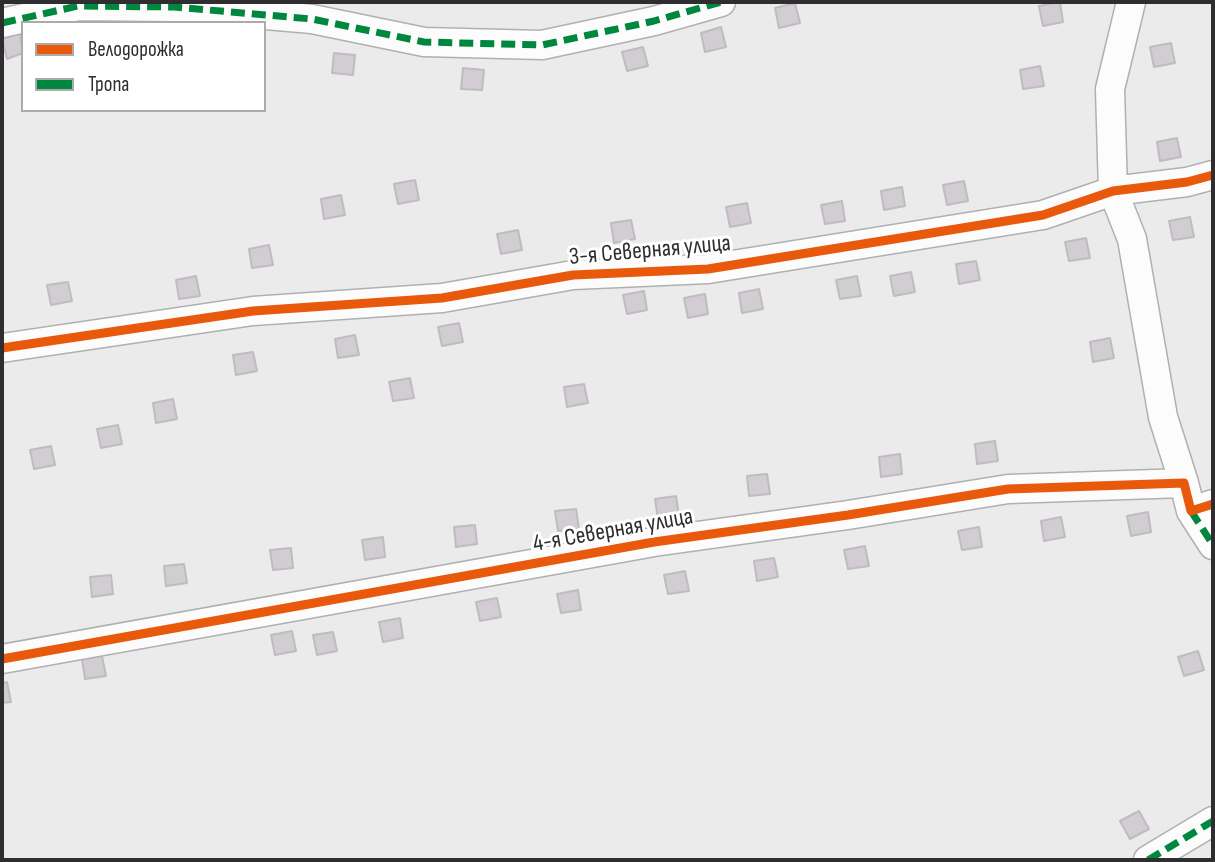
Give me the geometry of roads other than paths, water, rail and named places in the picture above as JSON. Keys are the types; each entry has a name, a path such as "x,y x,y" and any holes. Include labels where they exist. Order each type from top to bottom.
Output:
{"street":[{"path":"2,23 78,6 174,7 312,19 424,42 542,45 654,21 721,2"},
{"path":"1131,2 1110,89 1114,191 1132,239 1163,417 1184,483 1202,508 1213,545"},
{"name":"3-я Северная улица","path":"2,348 253,311 442,298 573,275 708,269 1043,215 1114,191 1213,175"},
{"name":"4-я Северная улица","path":"2,659 654,542 1008,489 1184,483"},
{"path":"1148,860 1213,821"}]}
